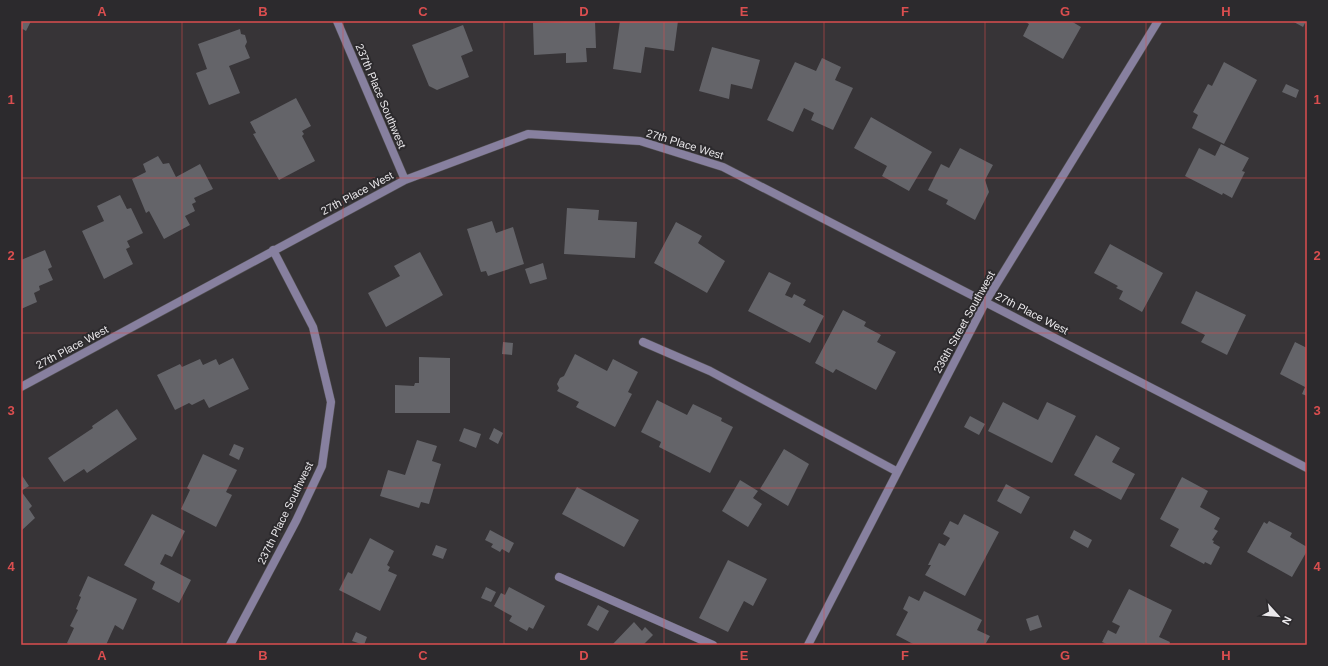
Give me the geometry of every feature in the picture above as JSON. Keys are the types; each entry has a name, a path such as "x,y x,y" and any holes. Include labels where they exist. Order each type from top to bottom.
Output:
{"street":[{"name":"237th Place Southwest","path":"337,21 405,180"},
{"name":"236th Street Southwest","path":"808,645 896,471 986,301 1158,21"},
{"name":"27th Place West","path":"21,387 405,180 528,134 640,142 723,167 986,301 1307,468"},
{"name":"237th Place Southwest","path":"230,645 296,521 322,466 331,402 313,327 274,250"},
{"path":"643,342 710,371 896,471"},
{"path":"559,577 713,645"}],"building":[{"path":"21,21 31,21 26,31 21,28"},
{"path":"595,21 596,48 586,48 587,62 566,63 566,53 534,55 533,23"},
{"path":"620,21 678,21 674,51 645,47 641,73 613,69"},
{"path":"1024,21 1071,21 1081,27 1063,59 1023,36 1029,24"},
{"path":"1292,21 1306,21 1303,27"},
{"path":"463,25 473,51 461,56 469,77 437,90 429,86 412,45"},
{"path":"240,29 241,34 245,35 247,42 245,46 250,58 229,66 240,93 209,105 196,73 207,69 198,44"},
{"path":"712,47 760,60 752,89 731,84 729,99 699,91"},
{"path":"822,58 841,67 835,80 853,88 833,130 811,120 814,113 804,108 793,132 767,120 795,62 816,71"},
{"path":"1224,62 1257,80 1224,144 1192,128 1198,115 1193,112 1208,84 1212,86"},
{"path":"1286,84 1299,90 1296,98 1282,92"},
{"path":"296,98 311,126 302,131 304,134 302,136 315,161 279,180 253,134 256,133 250,122"},
{"path":"871,117 932,152 909,191 882,176 887,166 854,148"},
{"path":"1221,144 1249,158 1242,171 1245,172 1232,198 1223,193 1222,195 1185,176 1199,148 1215,156"},
{"path":"960,148 993,165 985,180 989,192 975,220 946,204 948,200 928,190 941,164 949,168"},
{"path":"158,156 163,164 169,163 176,177 200,164 213,189 194,198 196,202 192,204 195,211 185,216 190,225 164,239 149,211 146,213 132,179 146,172 143,164"},
{"path":"120,195 127,209 131,208 143,233 127,241 130,247 126,249 133,264 104,279 82,231 104,221 97,206"},
{"path":"567,208 599,210 598,220 637,222 635,258 564,254"},
{"path":"492,221 496,233 513,227 524,264 488,276 486,271 481,272 467,229"},
{"path":"676,222 702,236 698,243 725,261 707,293 654,263"},
{"path":"1110,244 1163,273 1142,312 1119,299 1123,291 1116,288 1118,286 1094,273"},
{"path":"45,250 52,267 48,269 53,280 39,286 40,290 34,293 37,302 21,309 21,260"},
{"path":"420,252 443,295 386,327 368,293 400,276 394,266"},
{"path":"543,263 547,279 530,284 525,269"},
{"path":"769,272 791,283 785,295 792,298 794,294 806,300 803,305 824,316 810,343 748,311"},
{"path":"1196,291 1246,315 1227,355 1201,342 1205,335 1181,323"},
{"path":"843,310 866,322 864,326 881,335 877,342 896,352 876,390 836,369 833,373 815,363"},
{"path":"503,342 513,343 512,355 502,354"},
{"path":"1295,342 1307,348 1307,396 1302,394 1305,387 1280,374"},
{"path":"575,354 607,371 613,359 638,372 628,392 632,394 615,427 576,407 579,402 557,391 559,388 557,384 560,378 564,376"},
{"path":"419,357 450,358 450,413 395,413 395,385 414,386 415,383 419,383"},
{"path":"233,358 249,389 209,408 204,399 192,405 189,403 175,410 157,375 180,364 182,367 200,359 203,365 216,359 219,365"},
{"path":"657,400 687,415 693,404 722,418 721,421 733,427 710,473 659,447 661,442 641,432"},
{"path":"1003,402 1038,420 1047,402 1076,416 1052,463 988,431"},
{"path":"117,409 137,439 87,473 84,469 64,482 48,458 93,428 92,426"},
{"path":"970,416 985,424 979,435 964,427"},
{"path":"464,428 481,434 476,448 459,441"},
{"path":"494,428 503,433 498,444 489,439"},
{"path":"1096,435 1120,448 1112,462 1135,474 1121,500 1074,475"},
{"path":"417,440 437,446 432,461 441,464 429,504 421,502 419,508 380,496 388,470 405,475"},
{"path":"234,444 244,448 239,460 229,455"},
{"path":"784,449 809,464 788,506 760,489"},
{"path":"203,454 237,470 226,492 232,495 216,527 181,509 190,490 187,488"},
{"path":"21,474 29,486 21,491"},
{"path":"1182,477 1208,491 1200,507 1220,518 1214,529 1218,531 1212,540 1214,541 1213,543 1220,547 1211,565 1205,562 1204,564 1170,546 1179,529 1160,519"},
{"path":"740,480 758,491 753,498 762,504 748,527 722,511"},
{"path":"1006,484 1030,497 1021,514 997,501"},
{"path":"577,487 639,520 624,547 562,514"},
{"path":"21,491 32,506 29,509 35,518 21,531"},
{"path":"152,514 185,531 172,557 165,554 160,564 191,580 179,603 152,589 155,582 124,565"},
{"path":"964,514 999,532 965,596 925,575 931,565 928,565 939,543 945,546 950,538 943,534 950,521 958,525"},
{"path":"1269,521 1292,533 1290,537 1307,547 1307,551 1292,577 1247,552 1264,522 1267,524"},
{"path":"490,530 514,543 509,553 502,549 500,552 491,547 493,544 485,540"},
{"path":"1074,530 1092,540 1088,548 1070,538"},
{"path":"370,538 394,551 387,565 390,567 388,571 397,575 380,611 339,590 348,572 352,574"},
{"path":"436,545 447,549 443,559 432,555"},
{"path":"728,560 767,579 753,606 744,601 728,632 699,618"},
{"path":"88,576 137,599 123,630 115,625 106,645 70,645 67,643 74,628 70,626 78,610 76,609 81,597 79,596"},
{"path":"486,587 496,592 491,602 481,598"},
{"path":"509,587 545,606 533,629 529,627 527,631 509,621 512,616 494,606 501,593 505,595"},
{"path":"1129,589 1172,610 1159,637 1170,642 1169,645 1109,645 1102,642 1108,630 1116,634 1120,626 1112,622"},
{"path":"924,591 982,620 977,630 990,636 985,645 915,645 896,635 908,612 903,609 909,596 919,601"},
{"path":"598,605 609,611 598,631 587,625"},
{"path":"1038,615 1042,627 1030,631 1026,619"},
{"path":"634,622 642,631 645,627 653,635 643,645 612,645"},
{"path":"356,632 367,637 364,645 352,641"}]}
